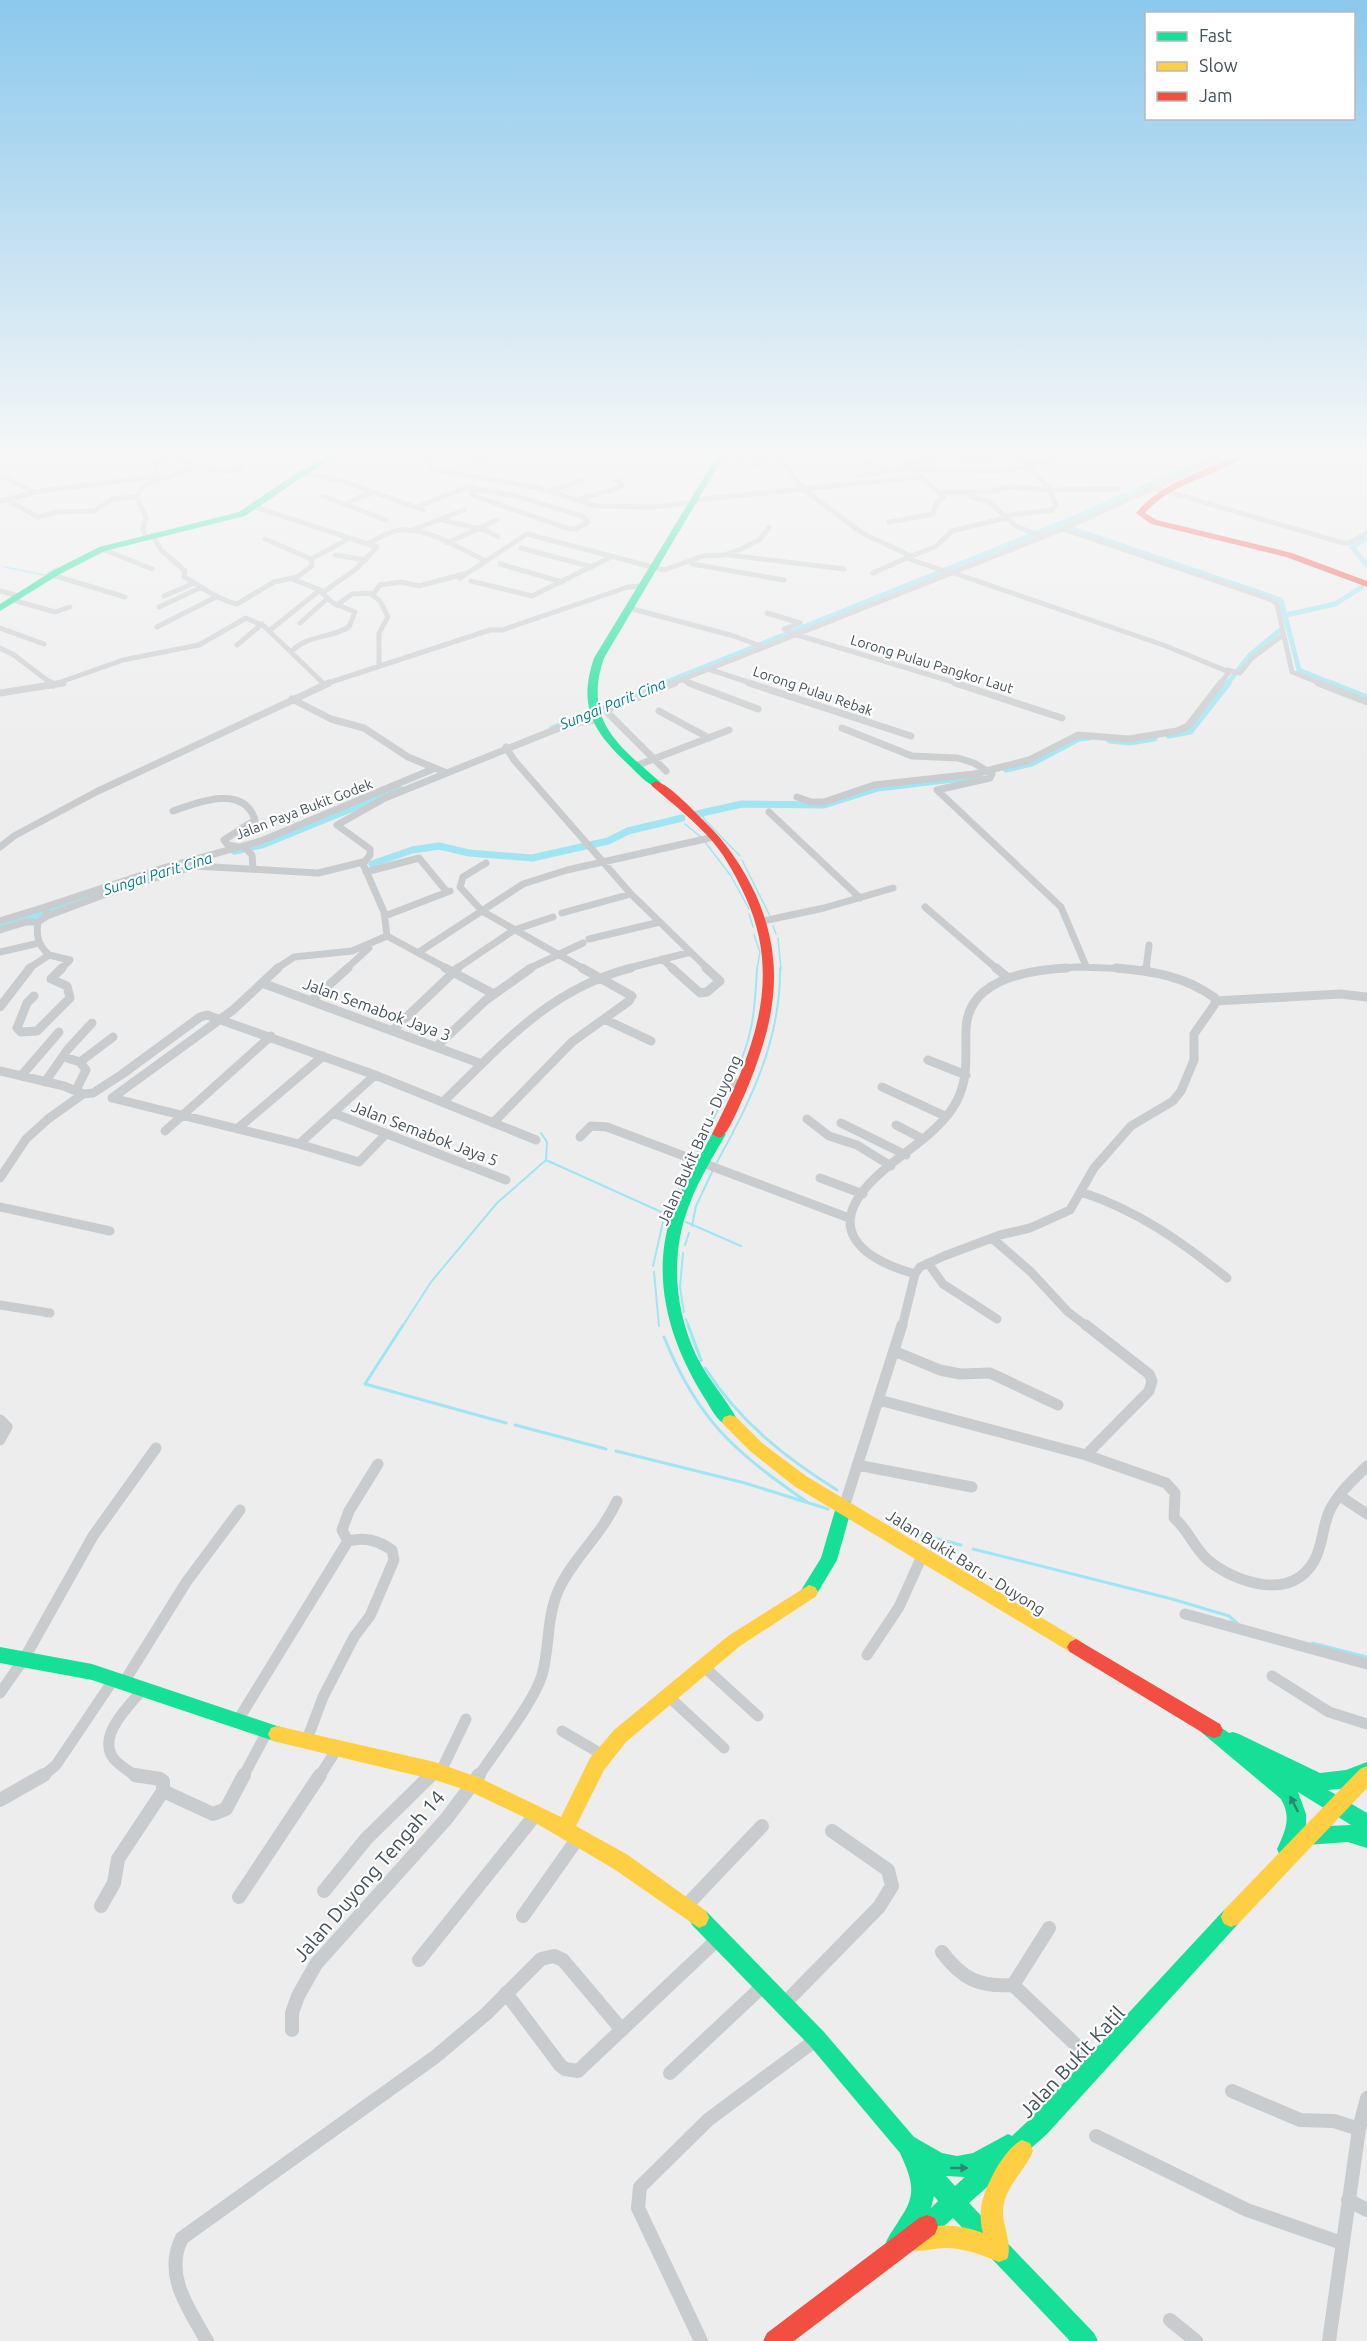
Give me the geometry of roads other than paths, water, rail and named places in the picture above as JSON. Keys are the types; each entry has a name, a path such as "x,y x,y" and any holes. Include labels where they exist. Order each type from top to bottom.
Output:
{"main road":[{"path":"0,608 71,565"},
{"path":"597,714 589,689 593,669 654,565"},
{"path":"1318,565 1367,584"},
{"name":"Jalan Bukit Baru - Duyong","path":"597,714 638,765 714,837 744,882 763,921 769,942 771,988 765,1022 754,1061 734,1082 705,1161 675,1226 670,1254 668,1281 673,1315 686,1354 710,1398 751,1442 800,1481 1367,1824"},
{"path":"564,1830 587,1781 603,1755 620,1736 734,1641 804,1597 815,1585 829,1560 844,1507"},
{"path":"0,1655 92,1672 306,1742 437,1772 473,1784 537,1814 630,1867 686,1906 720,1937 817,2039 955,2204 1086,2341"},
{"path":"1207,1726 1319,1782 1348,1779 1367,1769"},
{"path":"1207,1726 1288,1792 1296,1803 1299,1815 1298,1832 1271,1874"},
{"name":"Jalan Bukit Katil","path":"775,2341 881,2263 955,2204 1039,2126 1271,1874 1367,1775"},
{"path":"1307,1836 1348,1833 1367,1839"},
{"path":"907,2145 941,2165 954,2169 973,2168 1039,2126"},
{"path":"999,2251 990,2228 989,2209 993,2193 1039,2126"},
{"path":"881,2263 923,2209 926,2192 923,2177 907,2145"},
{"path":"905,2243 939,2233 967,2236 999,2251"}],"street":[{"path":"143,565 152,569"},
{"path":"178,565 185,571 184,578 192,584 209,590 216,597 237,604 274,582 292,579 310,569 310,565"},
{"path":"269,631 358,565"},
{"path":"460,578 479,565"},
{"path":"504,565 562,582"},
{"path":"585,565 592,567"},
{"path":"471,581 529,597 595,565"},
{"path":"640,565 663,570 681,565"},
{"path":"705,565 783,577"},
{"path":"815,565 844,569"},
{"path":"873,573 892,565"},
{"path":"930,565 1239,674 1270,641 1282,635"},
{"path":"0,930 196,866 254,866 318,873 363,862 370,855 370,849 337,825 384,798 440,771 597,714 792,633 965,565"},
{"path":"1172,565 1268,597 1277,604 1292,672 1367,702"},
{"path":"371,594 383,584 401,582 419,586 467,573"},
{"path":"52,575 125,597"},
{"path":"291,652 303,639 336,634 349,627 355,612 327,599 322,594 322,590 311,584 292,579"},
{"path":"164,596 192,584"},
{"path":"0,847 11,836 77,802 324,684 490,630 502,630 628,587 643,586"},
{"path":"159,607 202,587"},
{"path":"0,591 53,612 70,607"},
{"path":"337,604 352,594 371,594 380,601 388,617 379,633 379,666"},
{"path":"157,627 216,597"},
{"path":"300,623 327,599"},
{"path":"629,608 762,646"},
{"path":"767,613 801,622 784,629 792,633"},
{"path":"1,691 54,685 123,660 206,643 246,618 262,624 324,684"},
{"path":"237,645 262,624"},
{"path":"0,628 44,644"},
{"name":"Lorong Pulau Pangkor Laut","path":"792,633 1006,698 1062,718"},
{"path":"0,648 11,651 33,671 51,680 54,685"},
{"name":"Lorong Pulau Rebak","path":"708,669 911,736"},
{"path":"797,797 811,802 824,802 874,784 989,772 1029,760 1078,735 1129,739 1183,729 1188,726 1227,675 1228,670"},
{"path":"682,680 758,709"},
{"path":"292,699 331,719 364,728 408,757 440,771"},
{"path":"659,711 710,738"},
{"path":"597,714 666,771"},
{"path":"842,728 922,759 949,756 974,763 989,772 990,778 937,790 1061,907 1086,966"},
{"path":"638,765 729,730"},
{"path":"506,747 514,760 631,894 721,979 705,993 697,992 662,959"},
{"name":"Jalan Paya Bukit Godek","path":"43,915 163,868 245,848 440,771"},
{"path":"173,811 218,798 242,802 252,810 255,820 226,837 224,842 245,848 254,866"},
{"path":"769,812 860,898"},
{"path":"419,952 523,884 714,837"},
{"path":"366,872 419,858 447,892"},
{"path":"363,862 385,916 387,936"},
{"path":"460,887 463,877 486,863"},
{"path":"385,916 460,887"},
{"path":"460,887 482,911 632,996 572,1042 494,1123"},
{"path":"763,921 893,888"},
{"path":"562,913 631,894"},
{"path":"925,907 1008,978"},
{"path":"0,921 43,915"},
{"path":"34,996 27,1003 17,1028 21,1032 36,1031 70,998 67,986 51,979 70,960 49,955 35,934 43,915"},
{"path":"392,1031 453,971 514,930 553,916"},
{"path":"436,1047 492,993 555,952 586,941 660,922"},
{"path":"387,936 492,993"},
{"path":"311,1001 369,948 387,936"},
{"path":"0,952 39,943"},
{"path":"1146,971 1149,945"},
{"path":"369,948 292,957 222,1018 112,1098 299,1144 358,1162 386,1134"},
{"path":"443,1102 530,1017 598,976 691,952"},
{"path":"0,1007 28,969 49,955"},
{"path":"915,1274 884,1263 866,1253 851,1234 849,1218 875,1177 906,1155 923,1139 945,1116 960,1094 966,1075 968,1012 982,995 1000,980 1086,966 1146,971 1192,983 1207,991 1216,1000 1340,994 1367,998"},
{"name":"Jalan Semabok Jaya 3","path":"262,983 482,1064"},
{"path":"844,1507 894,1351 915,1274 928,1263 992,1238 1030,1227 1070,1210 1094,1168 1131,1126 1173,1101 1181,1091 1194,1060 1194,1034 1216,1000"},
{"path":"0,1071 80,1092 93,1093 200,1017 207,1015 222,1018 375,1075 536,1140"},
{"path":"604,1019 651,1041"},
{"path":"45,1082 68,1049 92,1023"},
{"path":"21,1076 59,1032"},
{"path":"165,1131 180,1115 271,1036"},
{"path":"80,1062 113,1037"},
{"path":"237,1129 323,1056"},
{"path":"0,1179 4,1165 33,1132 80,1092 86,1070 80,1062 64,1057"},
{"path":"928,1060 966,1075"},
{"path":"299,1144 375,1075"},
{"path":"882,1088 945,1116"},
{"name":"Jalan Semabok Jaya 5","path":"333,1113 506,1180"},
{"path":"807,1119 830,1136 857,1144 891,1166"},
{"path":"841,1122 906,1155"},
{"path":"580,1137 591,1126 601,1125 705,1161 746,1181 849,1218"},
{"path":"896,1125 923,1139"},
{"path":"820,1178 863,1194"},
{"path":"1081,1192 1138,1213 1227,1278"},
{"path":"0,1208 110,1231"},
{"path":"992,1238 1031,1272 1068,1312 1149,1374 1152,1381 1149,1391 1086,1455"},
{"path":"928,1263 952,1290 997,1320"},
{"path":"0,1305 50,1313"},
{"path":"894,1351 940,1370 960,1374 990,1373 1058,1405"},
{"path":"879,1400 1086,1455 1166,1483 1175,1493 1174,1518 1192,1536 1204,1556 1228,1572 1264,1585 1294,1583 1303,1579 1315,1561 1328,1513 1367,1466"},
{"path":"0,1419 7,1427 0,1440"},
{"path":"0,1693 24,1659 93,1536 156,1448"},
{"path":"348,1541 342,1530 378,1464"},
{"path":"857,1465 972,1487"},
{"path":"1340,1496 1367,1514"},
{"name":"Jalan Duyong Tengah 14","path":"292,2030 292,2013 298,1996 316,1964 447,1818 473,1784 538,1687 544,1674 549,1626 556,1594 571,1568 606,1525 617,1501"},
{"path":"0,1800 41,1778 56,1765 119,1681 187,1581 240,1510"},
{"path":"238,1720 348,1541 362,1537 378,1540 392,1550 394,1560 370,1616 359,1629 323,1697 306,1742"},
{"path":"867,1655 895,1617 914,1582 923,1554"},
{"path":"1185,1614 1367,1664"},
{"path":"704,1666 758,1716"},
{"path":"1272,1676 1345,1719 1367,1724"},
{"path":"101,1906 114,1883 118,1859 164,1791 163,1781 154,1775 137,1777 114,1759 109,1747 108,1741 116,1724 143,1689"},
{"path":"668,1695 724,1748"},
{"path":"324,1891 366,1839 437,1772 466,1719"},
{"path":"164,1791 213,1814 220,1813 226,1809 268,1730"},
{"path":"562,1731 603,1755"},
{"path":"238,1897 337,1749"},
{"path":"419,1960 537,1814"},
{"path":"686,1906 762,1826"},
{"path":"784,2004 879,1907 892,1886 888,1870 832,1831"},
{"path":"523,1916 578,1838"},
{"path":"1013,1985 1050,1928"},
{"path":"506,1993 560,2065 571,2072 584,2067 720,1937"},
{"path":"942,1952 952,1967 970,1983 987,1987 1013,1985 1096,2064"},
{"path":"207,2341 175,2280 173,2254 182,2238 435,2057 462,2036 541,1959 554,1956 571,1968 622,2030"},
{"path":"670,2073 765,1984"},
{"path":"701,2341 638,2208 637,2197 640,2187 709,2119 817,2039"},
{"path":"1232,2091 1300,2120 1334,2121 1359,2129"},
{"path":"1329,2341 1359,2129 1367,2098"},
{"path":"1096,2136 1223,2200 1314,2236 1342,2243"},
{"path":"1348,2200 1367,2210"},
{"path":"1170,2320 1196,2341"}],"waterway":[{"name":"Sungai Parit Cina","path":"553,727 958,565"},
{"path":"1179,565 1281,600 1299,670 1333,684"},
{"path":"4,567 45,575 57,567"},
{"path":"1286,615 1335,604 1362,587"},
{"path":"1227,684 1250,655 1279,631"},
{"path":"1169,735 1190,731 1228,683"},
{"path":"1329,683 1367,698"},
{"path":"1006,769 1032,763 1079,738 1089,737"},
{"path":"1110,740 1130,742 1154,738"},
{"path":"697,814 742,804 824,805 878,788 979,776"},
{"name":"Sungai Parit Cina","path":"234,851 260,845 400,789"},
{"path":"702,813 704,819 740,856"},
{"path":"372,864 412,850 439,846 469,853 532,858 608,841 628,831 682,818"},
{"path":"685,824 701,837"},
{"path":"705,842 731,876 749,909"},
{"path":"742,860 770,916"},
{"name":"Sungai Parit Cina","path":"0,927 122,885"},
{"path":"749,914 753,927"},
{"path":"773,926 776,934"},
{"path":"754,935 760,952 757,969"},
{"path":"778,938 781,969"},
{"path":"733,1078 745,1050 752,1024 757,968"},
{"path":"717,1162 762,1069 775,1020 780,968"},
{"path":"696,1155 731,1083"},
{"path":"541,1133 547,1142 546,1160"},
{"path":"402,1327 431,1282 497,1203 546,1160"},
{"path":"546,1160 665,1214"},
{"path":"662,1212 672,1202 692,1162"},
{"path":"692,1225 696,1206 713,1170"},
{"path":"653,1266 665,1214"},
{"path":"686,1222 692,1225"},
{"path":"692,1225 741,1246"},
{"path":"685,1245 689,1233"},
{"path":"683,1253 680,1287 684,1312"},
{"path":"654,1272 659,1326"},
{"path":"686,1319 689,1327"},
{"path":"403,1325 365,1384 506,1423"},
{"path":"688,1325 701,1360"},
{"path":"664,1337 691,1391 721,1432 759,1467 807,1502"},
{"path":"705,1368 733,1405 764,1436 781,1451 837,1490"},
{"path":"515,1425 606,1449"},
{"path":"616,1451 745,1483 828,1509"},
{"path":"909,1531 961,1545"},
{"path":"973,1549 1172,1599 1229,1616 1237,1623"},
{"path":"1312,1643 1367,1657"}]}
